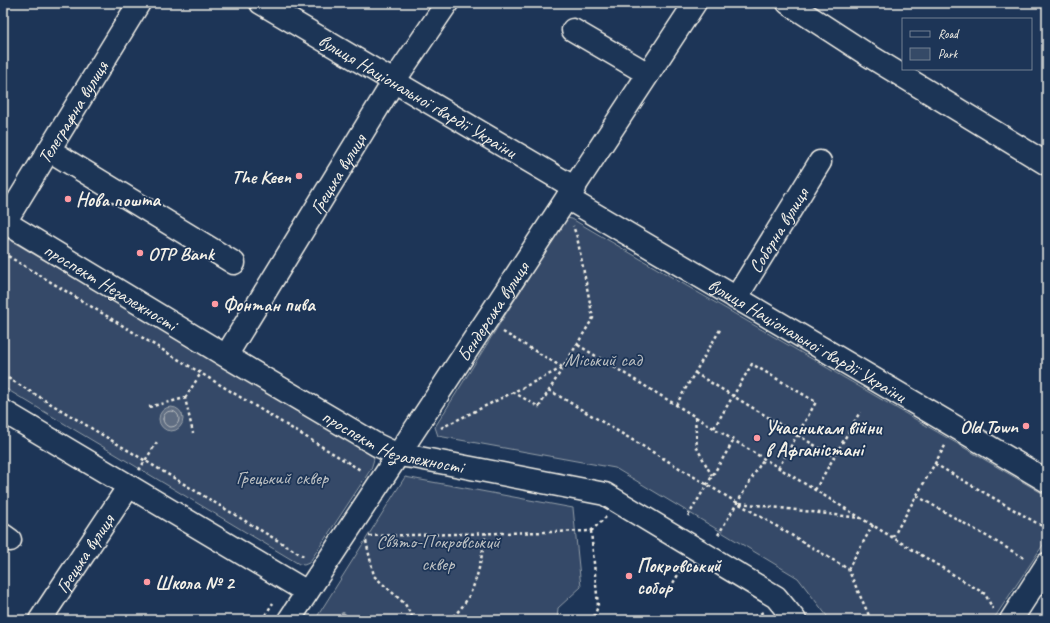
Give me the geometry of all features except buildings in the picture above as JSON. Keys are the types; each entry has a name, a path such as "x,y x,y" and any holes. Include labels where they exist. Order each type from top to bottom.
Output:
{"street":[{"name":"Телеграфна вулиця","path":"4,221 139,3"},
{"name":"вулиця Національної гвардії України","path":"261,3 394,81 736,298 1047,481"},
{"name":"Грецька вулиця","path":"232,346 394,81 447,3"},
{"name":"Бендерська вулиця","path":"289,620 696,3"},
{"path":"788,3 1047,164"},
{"path":"573,30 648,74"},
{"path":"49,150 234,263"},
{"name":"Соборна вулиця","path":"736,298 820,162"},
{"name":"проспект Незалежності","path":"4,221 226,356 377,445 398,455 422,458 605,494 776,596 795,620"},
{"path":"3,411 307,592"},
{"name":"Грецька вулиця","path":"40,620 128,486"},
{"path":"1002,615 1038,563"}],"path":[{"path":"513,392 539,407 593,318 577,237 573,225"},
{"path":"3,253 362,471"},
{"path":"676,405 721,328"},
{"path":"498,329 563,368"},
{"path":"578,344 985,594 1002,615"},
{"path":"714,428 752,364 816,402 779,467"},
{"path":"437,430 563,368"},
{"path":"149,407 185,398 201,373"},
{"path":"695,373 834,457"},
{"path":"3,375 305,557"},
{"path":"549,390 848,570 871,620"},
{"path":"185,398 193,433"},
{"path":"815,490 860,412"},
{"path":"695,416 697,448 712,476"},
{"path":"688,516 734,440"},
{"path":"128,486 157,442"},
{"path":"893,537 947,444"},
{"path":"718,535 764,458"},
{"path":"935,464 1047,529"},
{"path":"917,496 1038,563"},
{"path":"737,503 862,518"},
{"path":"414,620 405,604 374,576 365,536 591,532 606,516"},
{"path":"848,570 873,525"},
{"path":"591,532 598,606 593,620"},
{"path":"448,620 456,615 470,596 480,563 486,533"},
{"path":"670,588 681,570"},
{"path":"262,620 273,603"},
{"path":"750,620 763,612"}],"green space":[{"name":"Міський сад","path":"566,218 572,219 1047,496 1047,539 993,620 830,620 798,578 615,468 438,436 435,427"},
{"name":"Грецький сквер","path":"3,236 372,453 374,459 371,469 309,563 304,565 299,564 3,387"},
{"name":"Свято-Покровський сквер","path":"405,477 573,508 581,587 558,608 557,620 315,620"}],"water":[{"path":"171,407 179,411 183,419 179,427 171,431 163,427 159,419 163,411"}],"waterway":[{"path":"343,615 348,620"}],"place":[{"name":"The Keen","path":"299,176"},
{"name":"Нова пошта","path":"68,199"},
{"name":"OTP Bank","path":"140,253"},
{"name":"Фонтан пива","path":"215,304"},
{"name":"Old Town","path":"1026,426"},
{"name":"Учасникам війни в Афганістані","path":"757,438"},
{"name":"Покровський собор","path":"629,576"},
{"name":"Школа № 2","path":"147,582"}]}
